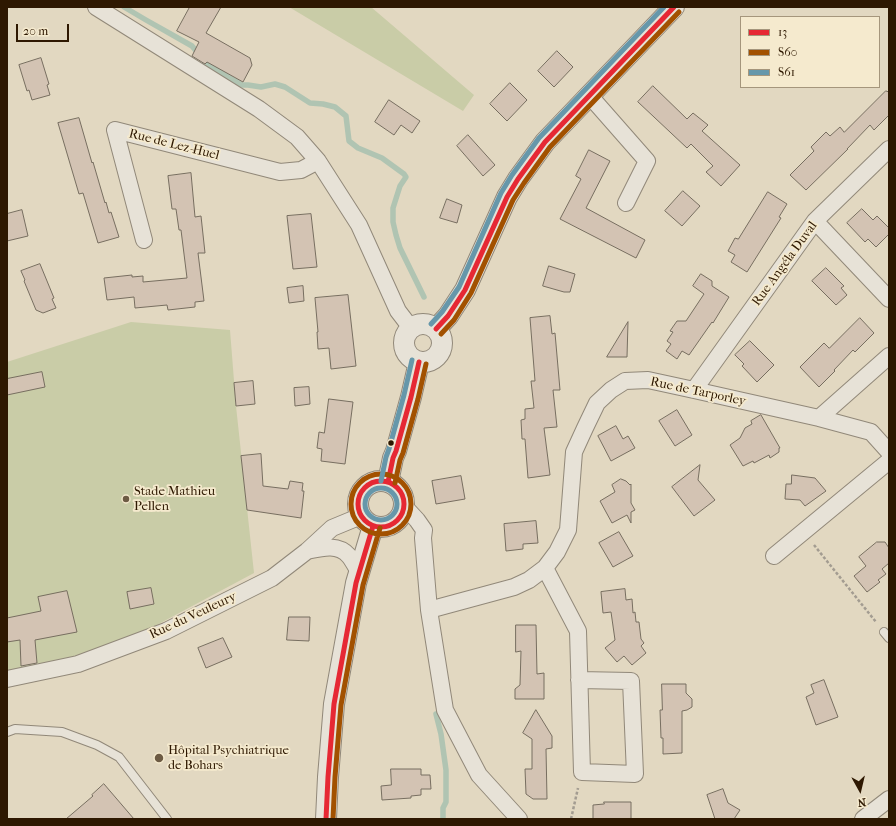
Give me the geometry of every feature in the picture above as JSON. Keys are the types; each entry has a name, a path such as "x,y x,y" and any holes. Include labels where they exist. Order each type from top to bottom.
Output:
{"street":[{"path":"96,7 259,109 296,137 318,161 359,225 398,311 411,328"},
{"path":"436,329 448,316 465,290 507,197 545,142 674,7"},
{"path":"589,95 647,161 626,203"},
{"name":"Rue de Lez-Huel","path":"144,240 115,130 280,172 301,170 318,161"},
{"name":"Rue Angéla Duval","path":"694,390 815,221 889,149"},
{"path":"815,221 889,299"},
{"path":"419,324 428,325 436,329 441,338 441,348 437,356 429,362 419,362 409,358 404,348 404,337 411,328 419,324"},
{"path":"819,418 889,356"},
{"path":"388,482 419,362"},
{"name":"Rue de Tarporley","path":"429,610 514,587 528,580 545,568 557,552 568,530 574,452 597,403 611,390 625,381 648,380 819,418 871,432 889,452"},
{"path":"774,556 889,461"},
{"path":"379,482 388,482 400,491 404,506 398,519 387,526 380,527 367,521 358,507 359,498 363,490 370,484 379,482"},
{"path":"404,506 424,530 423,538 429,610 445,710 479,775 519,819"},
{"path":"326,819 334,704 367,521"},
{"name":"Rue du Veuleury","path":"7,679 78,664 166,631 272,578 307,551 332,528 367,521"},
{"path":"307,551 324,547 338,548 348,555 359,572"},
{"path":"545,568 578,631 579,680 582,772 635,774 631,681 579,680"},
{"path":"863,819 889,799"}],"lane":[{"path":"7,732 15,729 62,732 97,745 119,757 167,819"}],"path":[{"path":"804,532 887,635"},
{"path":"571,819 582,772"}],"green space":[{"path":"289,7 371,7 474,95 463,111"},
{"name":"Stade Mathieu Pellen","path":"131,322 230,330 236,406 254,573 138,635 52,664 7,671 7,362"}],"building":[{"path":"190,7 221,7 206,33 250,58 252,65 243,82 207,62 205,64 192,56 199,42 177,31"},
{"path":"557,51 573,67 554,87 538,71"},
{"path":"41,58 49,84 47,85 50,95 32,100 29,90 27,91 19,65"},
{"path":"510,83 527,100 507,121 490,104"},
{"path":"653,86 687,119 693,113 708,125 702,131 740,165 721,186 706,172 713,166 691,144 687,148 638,102"},
{"path":"886,91 889,92 889,115 874,130 870,125 806,190 790,175 814,151 811,147 826,132 830,136 840,127 844,132"},
{"path":"389,100 420,121 412,133 401,125 394,135 375,122"},
{"path":"79,118 105,203 106,202 109,213 111,212 119,237 98,243 83,193 79,194 58,123"},
{"path":"468,135 495,165 483,176 457,146"},
{"path":"589,150 610,161 586,208 645,240 636,258 560,219 581,179 576,176"},
{"path":"191,173 195,217 201,216 205,253 198,253 204,301 195,302 195,307 168,310 167,305 135,308 134,297 107,300 104,278 132,275 132,277 143,276 143,282 187,278 181,230 179,230 176,209 172,209 168,176"},
{"path":"683,191 700,206 682,226 665,211"},
{"path":"768,192 787,204 779,217 781,218 747,272 731,262 735,255 728,251 735,238 738,239"},
{"path":"447,199 462,205 457,223 440,218"},
{"path":"862,209 873,220 877,216 889,228 889,234 876,247 868,239 865,242 847,223"},
{"path":"22,210 28,236 7,241 7,214"},
{"path":"311,214 317,267 293,269 287,216"},
{"path":"40,264 54,298 52,299 56,308 43,313 36,310 21,271"},
{"path":"549,266 575,274 570,292 564,292 543,286"},
{"path":"826,268 844,286 841,288 847,295 836,305 812,281"},
{"path":"701,274 712,281 712,286 729,297 713,323 712,322 689,355 682,351 677,359 666,351 671,344 667,341 673,332 670,331 677,321 686,321 704,294 693,286"},
{"path":"303,286 304,301 289,303 287,288"},
{"path":"348,295 356,366 331,369 329,348 318,349 315,298"},
{"path":"550,316 552,334 555,333 560,390 553,390 557,427 544,428 550,475 528,478 525,439 522,439 521,420 525,419 525,409 534,408 531,381 535,381 530,318"},
{"path":"860,318 874,333 855,352 853,350 819,387 800,367 824,343 829,348"},
{"path":"628,322 627,357 607,357"},
{"path":"750,341 774,365 757,382 742,366 744,364 735,355"},
{"path":"42,372 45,387 7,395 7,379"},
{"path":"253,381 255,404 236,406 234,383"},
{"path":"309,387 310,404 295,406 294,388"},
{"path":"329,399 353,402 345,464 321,461 322,449 317,448 319,432 324,433"},
{"path":"677,410 692,435 675,446 659,421"},
{"path":"761,415 780,448 779,452 770,458 769,455 754,463 753,461 743,466 730,445 740,438 745,428 752,424 751,421"},
{"path":"616,426 623,439 628,436 635,448 611,461 598,436"},
{"path":"261,454 263,486 288,489 290,481 303,483 302,491 304,491 301,518 247,510 241,456"},
{"path":"700,465 698,480 715,500 694,516 672,487"},
{"path":"792,475 815,478 826,491 805,506 800,500 785,499 786,484 791,484"},
{"path":"461,476 465,499 436,504 432,481"},
{"path":"621,479 630,485 631,484 631,503 635,510 631,512 631,523 627,515 612,523 600,501 615,492 612,485"},
{"path":"536,521 538,543 523,544 523,549 506,551 504,524"},
{"path":"619,532 633,556 613,567 599,543"},
{"path":"877,542 885,542 889,548 889,563 882,569 886,574 878,580 880,582 867,592 854,576 866,566 859,557"},
{"path":"151,588 154,604 130,609 127,592"},
{"path":"625,589 626,600 632,599 633,613 635,612 636,622 639,622 641,639 644,643 641,646 646,653 632,665 624,656 617,662 605,648 615,640 611,612 603,613 601,592"},
{"path":"67,591 77,632 35,640 37,663 21,666 20,640 7,642 7,618 41,611 38,597"},
{"path":"289,617 310,617 309,641 287,640"},
{"path":"516,625 536,625 537,674 544,673 544,699 515,699 515,689 520,685 521,651 516,652"},
{"path":"223,638 232,657 206,668 198,648"},
{"path":"824,680 838,717 816,725 806,697 814,693 811,685"},
{"path":"662,684 686,684 686,693 692,699 692,707 682,711 682,753 663,754 660,710 662,710"},
{"path":"536,710 552,736 552,748 546,749 547,799 533,799 526,794 525,769 532,769 532,739 523,733"},
{"path":"391,769 421,769 421,775 430,775 431,789 421,789 421,795 411,796 411,798 382,800 381,786 391,785"},
{"path":"104,784 134,819 66,819 93,796 92,795"},
{"path":"723,789 728,803 740,810 734,819 715,819 707,795"},
{"path":"604,802 631,802 631,819 593,819 593,805 604,804"}],"waterway":[{"path":"124,7 192,46 207,64 242,85 261,87 275,84 285,87 310,103 335,107 346,116 349,141 358,148 382,158 406,177 400,186 393,208 393,222 400,248 424,297"},
{"path":"436,714 441,734 446,770 446,802 443,808 443,819"}],"transit line":[{"name":"S61","path":"431,324 442,312 459,287 501,193 539,138 664,7"},
{"name":"13","path":"436,329 448,316 465,290 507,197 545,142 674,7"},
{"name":"S60","path":"441,334 454,320 471,293 513,200 550,147 679,12"},
{"name":"S61","path":"381,481 412,360"},
{"name":"13","path":"388,482 419,362"},
{"name":"S60","path":"395,483 426,364"},
{"name":"S60","path":"381,474 397,479 402,483 406,488 411,504 406,520 402,525 397,529 381,534 365,529 360,525 356,520 351,504 356,488 360,483 365,479 381,474"},
{"name":"13","path":"381,481 394,485 400,491 404,504 400,517 394,523 381,527 368,523 362,517 358,504 362,491 368,485 381,481"},
{"name":"S61","path":"381,488 390,491 394,495 397,504 394,513 390,517 381,520 372,517 368,513 365,504 368,495 372,491 381,488"},
{"name":"13","path":"326,819 334,704 356,583 373,526"},
{"name":"S60","path":"333,819 341,705 363,585 380,528"}],"place":[{"name":"Stade Mathieu Pellen","path":"126,499"},
{"name":"Hôpital Psychiatrique de Bohars","path":"159,758"}]}
